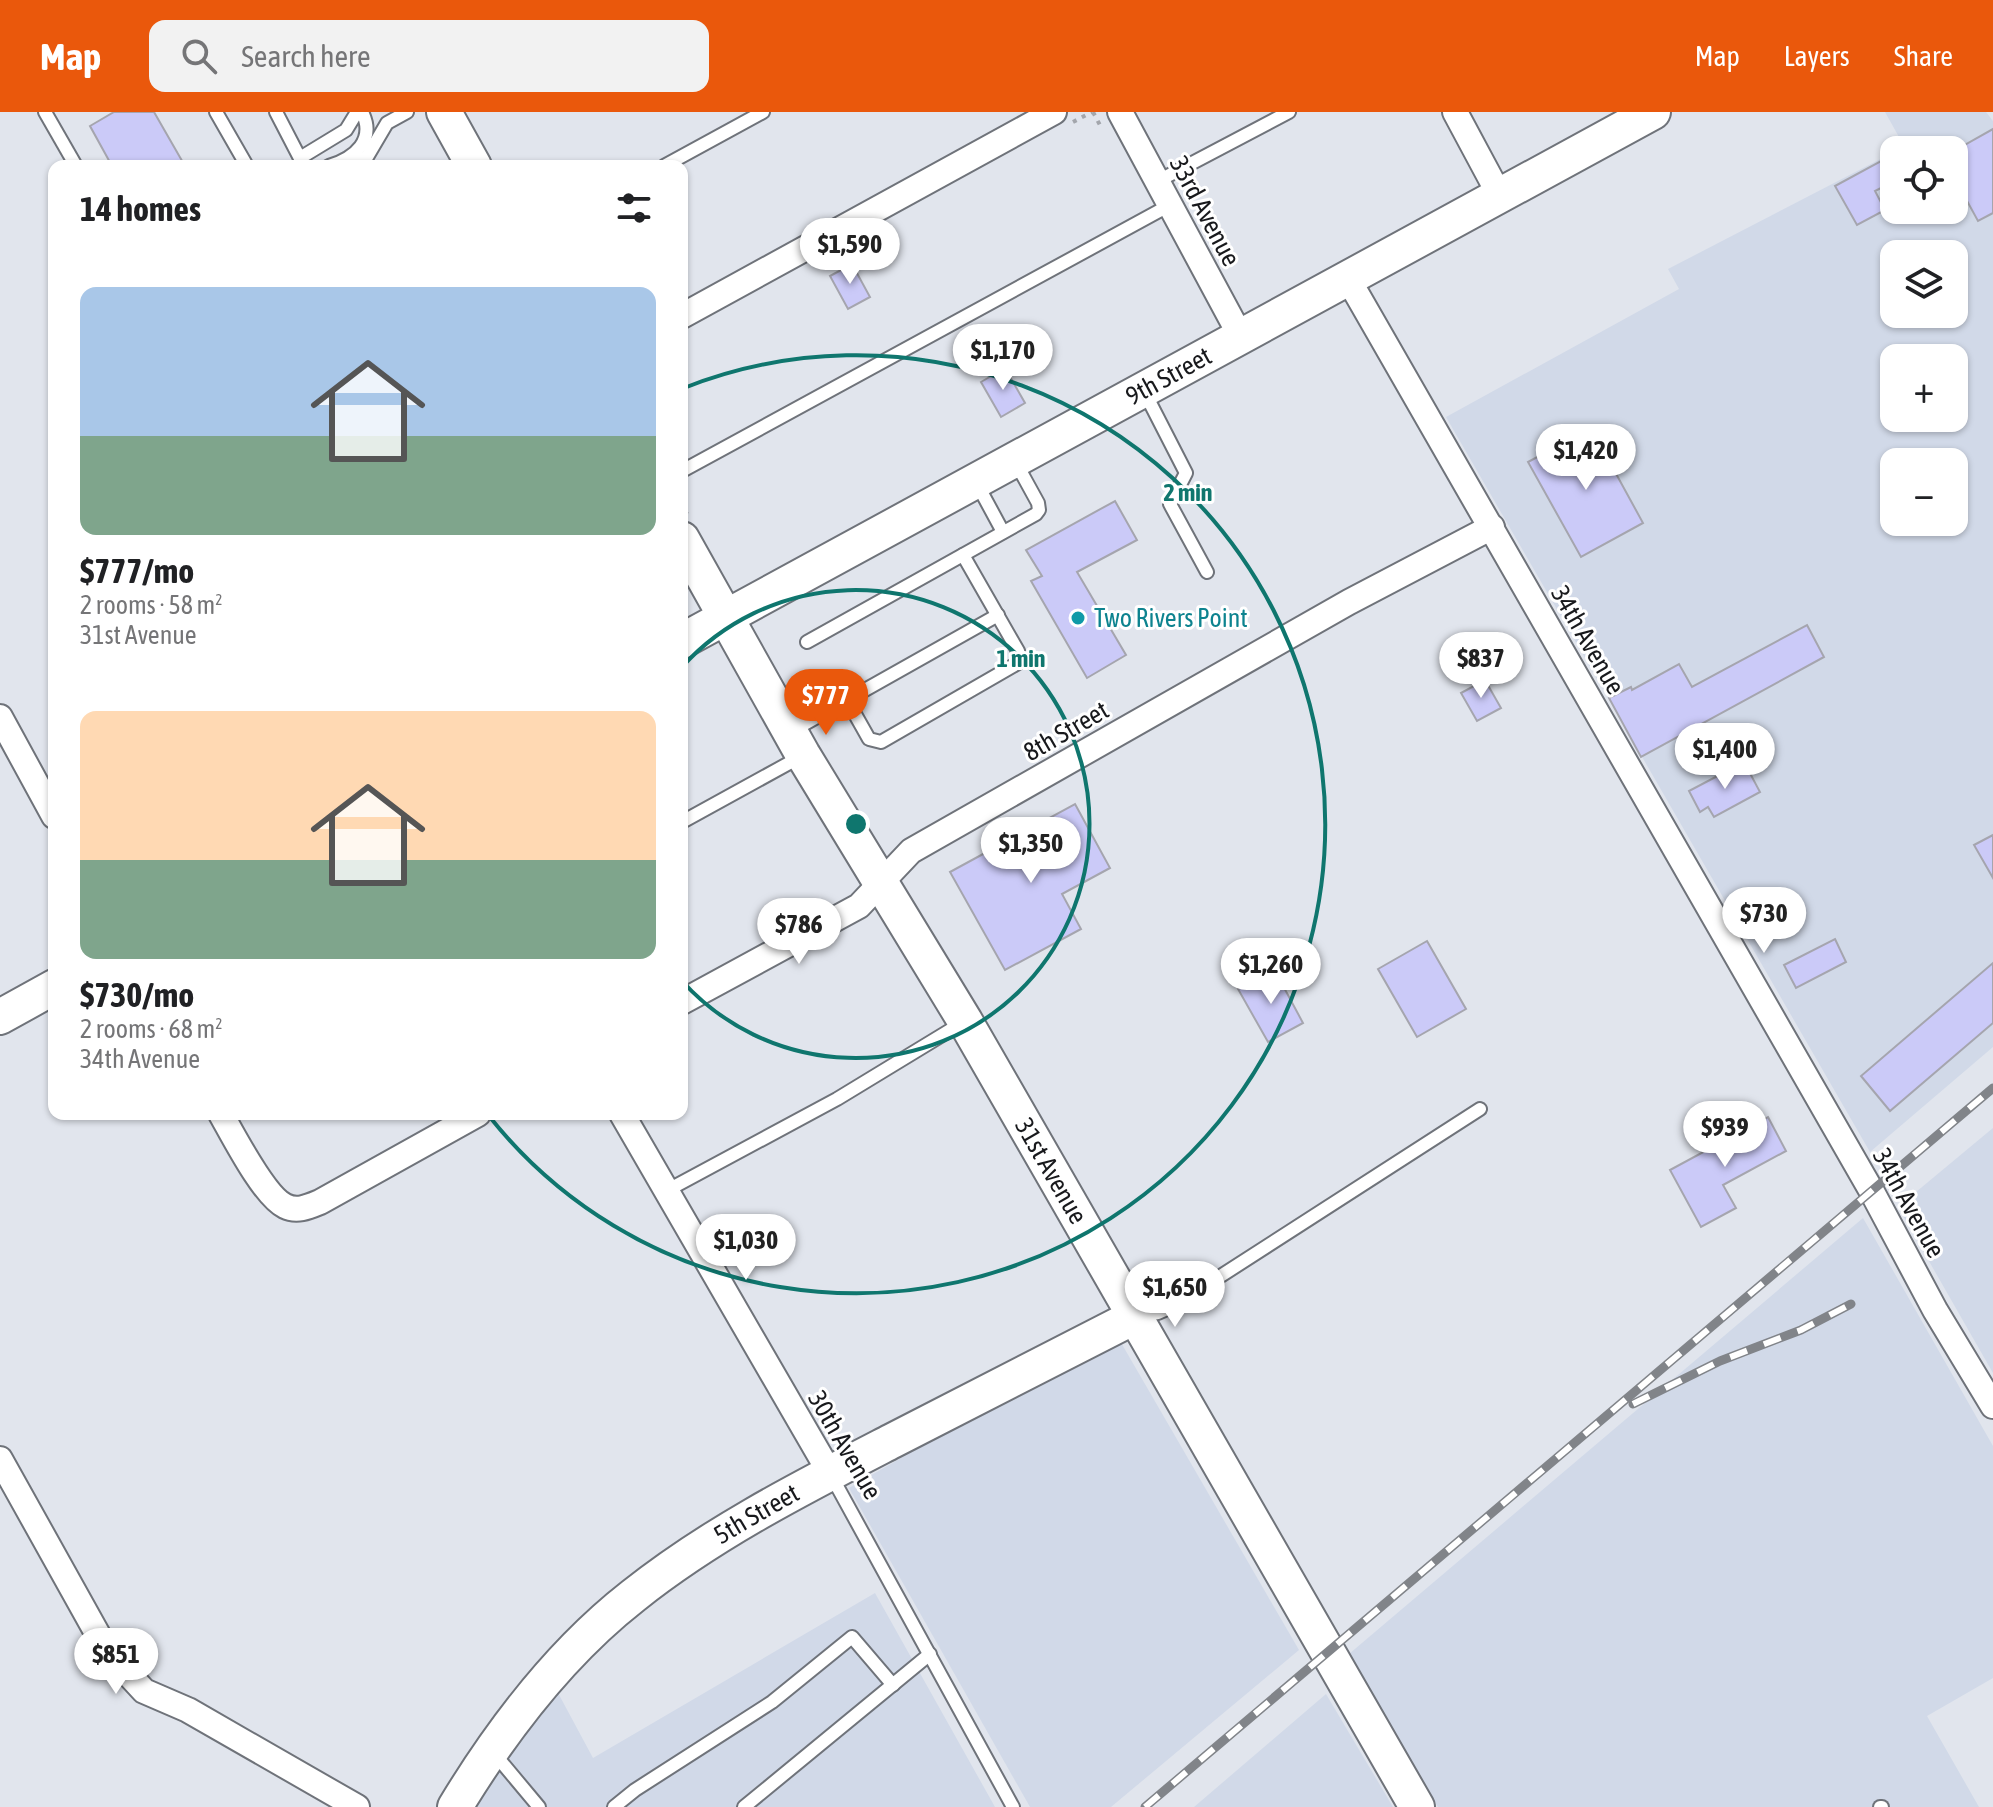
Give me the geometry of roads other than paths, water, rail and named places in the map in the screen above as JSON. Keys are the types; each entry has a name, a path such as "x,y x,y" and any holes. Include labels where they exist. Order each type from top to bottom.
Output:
{"street":[{"path":"688,313 1054,112"},
{"name":"33rd Avenue","path":"1120,112 1241,337"},
{"path":"1455,112 1500,196"},
{"name":"9th Street","path":"688,638 1653,112"},
{"path":"450,114 471,160"},
{"name":"34th Avenue","path":"1347,277 1871,1190 1935,1310 1993,1406"},
{"name":"8th Street","path":"688,999 859,906 911,851 1349,602 1492,527"},
{"name":"31st Avenue","path":"688,533 724,618 965,1021 1417,1807"},
{"path":"0,717 48,805"},
{"path":"0,1017 48,990"},
{"path":"225,1120 275,1198 283,1206 296,1209 320,1202 467,1120"},
{"name":"30th Avenue","path":"625,1120 830,1473"},
{"name":"5th Street","path":"455,1807 491,1749 550,1675 631,1597 722,1534 830,1473 1134,1317"},
{"path":"0,1459 107,1651 144,1691 188,1710 357,1807"}],"lane":[{"path":"45,112 73,160"},
{"path":"216,112 244,160"},
{"path":"276,112 301,160"},
{"path":"305,160 346,130 359,112 368,124 364,143 344,160"},
{"path":"361,160 367,157 387,123 407,112"},
{"path":"675,160 763,112"},
{"path":"1158,181 1287,112"},
{"path":"688,468 1170,205"},
{"path":"1143,390 1186,473 1170,504 1207,572"},
{"path":"807,642 1036,514 1039,510 1015,460"},
{"path":"976,481 1003,532"},
{"path":"847,700 869,739 881,742 1018,663 1018,651 963,555"},
{"path":"688,818 797,743 847,700 998,615"},
{"path":"666,1191 837,1099 965,1021"},
{"path":"1134,1317 1158,1313 1174,1306 1480,1109"},
{"name":"30th Avenue","path":"830,1473 1013,1807"},
{"path":"614,1807 635,1790 772,1702 852,1637 893,1685"},
{"path":"744,1807 930,1654"},
{"path":"491,1749 539,1807"}],"railway":[{"path":"1145,1807 1993,1088"},
{"path":"1633,1404 1720,1361 1801,1330 1851,1304"}],"place":[{"name":"Two Rivers Point","path":"1078,618"}]}
